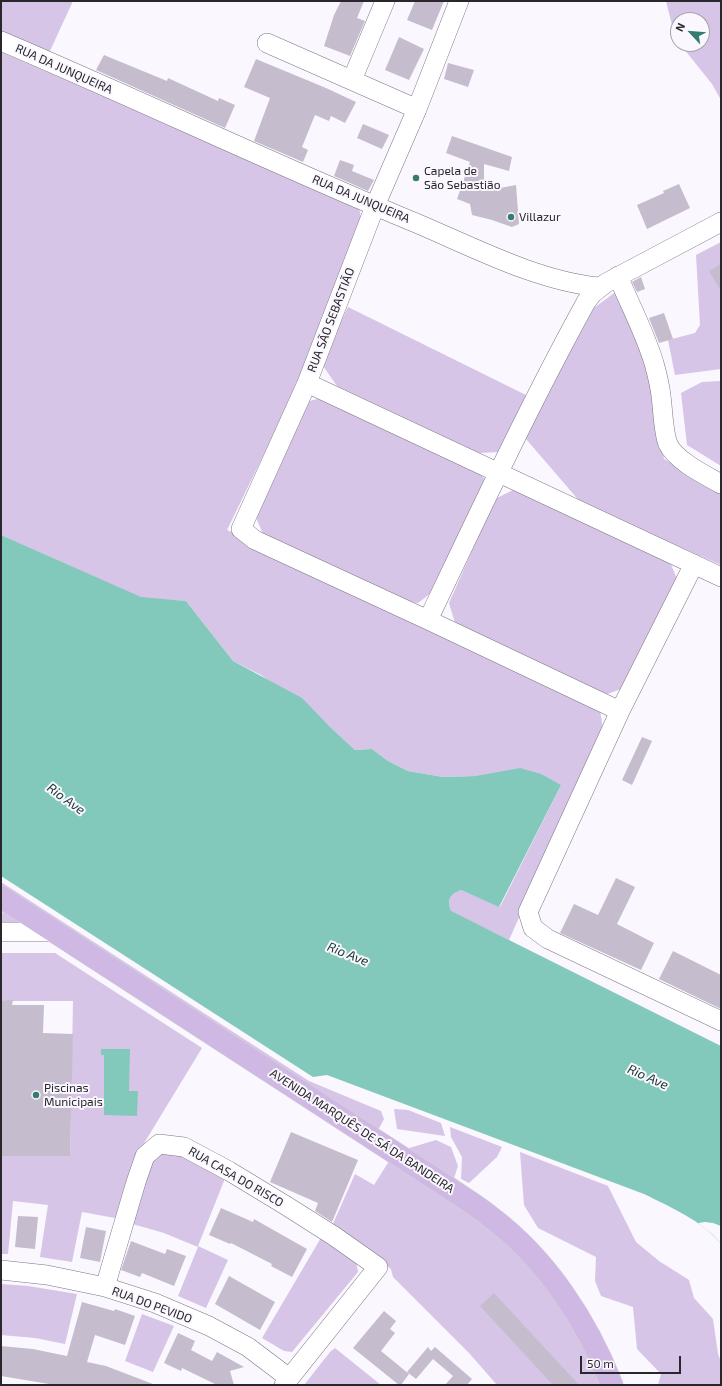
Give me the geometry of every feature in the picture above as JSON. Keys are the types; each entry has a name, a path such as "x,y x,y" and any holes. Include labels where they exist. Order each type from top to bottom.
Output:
{"main road":[{"name":"AVENIDA MARQUÊS DE SÁ DA BANDEIRA","path":"1,897 449,1188 492,1218 522,1244 558,1284 578,1314 603,1362 612,1385"}],"street":[{"path":"352,80 385,1"},
{"name":"RUA SÃO SEBASTIÃO","path":"428,620 255,540 241,529 307,383 375,206 417,109 459,1"},
{"name":"RUA DA JUNQUEIRA","path":"1,41 375,206 518,266 548,277 582,286 599,287"},
{"path":"267,44 417,109"},
{"path":"620,711 428,620 498,473 586,302 599,287 721,222"},
{"path":"618,276 640,323 654,363 661,393 664,422 669,444 680,458 696,470 721,484"},
{"path":"307,383 721,577"},
{"path":"694,564 620,711 528,912 533,928 548,939 721,1021"},
{"path":"1,932 55,932"},
{"name":"RUA CASA DO RISCO","path":"105,1287 136,1182 146,1156 159,1144 184,1147 285,1204 378,1267 286,1381"},
{"name":"RUA DO PEVIDO","path":"1,1270 47,1275 105,1287 156,1303 209,1326 248,1348 286,1381"}],"shaded area":[{"path":"1,1 73,1 49,53 1,32"},
{"path":"666,1 721,1 721,100 712,84 686,52 710,52 710,12 670,12 670,17"},
{"path":"1,52 359,206 362,226 298,384 227,530 600,710 603,730 509,940 451,912 449,904 450,898 461,890 500,907 561,785 476,776 443,777 408,771 388,761 372,749 355,750 328,725 261,675 233,661 186,601 141,598 1,535"},
{"path":"721,242 721,369 675,375 668,340 695,333 700,325 696,255"},
{"path":"618,290 654,389 664,459 721,492 721,565 582,504 526,439 542,403 594,308"},
{"path":"348,307 528,396 500,452 479,453 337,386 321,363"},
{"path":"721,381 721,466 687,445 681,393 702,382"},
{"path":"326,397 472,467 486,480 435,590 418,603 408,602 263,534 254,513 305,402"},
{"path":"515,489 670,562 677,579 621,689 605,695 455,623 449,603 495,499"},
{"path":"1,882 309,1081 381,1111 384,1119 377,1132 1,888"},
{"path":"3,909 23,922 1,923"},
{"path":"1,953 55,953 202,1048 132,1163 115,1218 82,1212 72,1262 40,1257 48,1205 13,1201 8,1254 1,1254 1,1156 70,1156 73,1001 1,1001"},
{"path":"394,1109 408,1110 441,1123 445,1136 397,1129"},
{"path":"450,1127 502,1147 497,1157 469,1183 461,1179 462,1157 451,1137"},
{"path":"436,1140 451,1147 458,1166 454,1178 406,1149"},
{"path":"163,1150 182,1151 226,1176 198,1246 228,1260 206,1308 178,1296 198,1247 164,1233 129,1223 150,1160"},
{"path":"520,1152 608,1186 636,1242 659,1261 689,1280 694,1298 713,1319 718,1354 721,1362 721,1385 658,1385 661,1374 637,1349 633,1307 601,1296 595,1281 596,1257 538,1228 524,1205"},
{"path":"391,1158 516,1248 550,1287 604,1385 497,1385 469,1353 393,1277 391,1269 332,1226 355,1174 374,1185"},
{"path":"322,1236 356,1261 358,1272 292,1352 284,1351 262,1338"},
{"path":"1,1284 28,1286 77,1294 65,1344 35,1338 1,1335"},
{"path":"142,1314 174,1326 153,1372 125,1361"},
{"path":"335,1348 381,1385 304,1385 330,1352"}],"water":[{"name":"Rio Ave","path":"1,535 141,597 186,601 233,661 302,698 355,750 372,749 388,761 408,771 443,777 476,776 520,768 541,774 561,785 499,907 461,890 450,898 449,904 451,911 721,1046 721,1244 695,1221 644,1194 327,1075 313,1077 1,876"},
{"path":"101,1049 130,1049 129,1091 138,1091 137,1116 104,1115 104,1055 101,1055"}],"pier":[{"path":"705,1222 721,1226 721,1244 713,1235 698,1223"}],"building":[{"path":"341,1 364,1 357,18 365,21 350,56 324,46 334,15"},
{"path":"415,1 444,1 432,30 407,20"},
{"path":"399,37 424,49 409,80 385,70"},
{"path":"104,55 167,81 168,78 218,101 219,98 235,105 225,128 96,70"},
{"path":"256,59 356,102 345,123 331,116 329,121 315,115 302,147 308,150 303,162 254,141 270,98 244,87"},
{"path":"448,63 474,70 468,87 444,79"},
{"path":"363,124 389,135 382,149 357,138"},
{"path":"452,136 512,157 509,171 484,164 484,191 516,185 519,224 512,227 472,215 470,204 457,199 470,162 446,153"},
{"path":"340,160 354,165 352,171 374,180 368,191 334,176"},
{"path":"679,184 690,208 647,229 637,205 664,193 663,191"},
{"path":"721,264 721,291 709,271"},
{"path":"641,277 645,289 637,292 632,282"},
{"path":"664,313 673,339 659,343 649,318"},
{"path":"642,737 652,741 632,785 622,780"},
{"path":"616,878 635,887 617,924 654,943 641,970 560,933 574,904 598,915"},
{"path":"673,951 721,975 721,1009 659,979"},
{"name":"Piscinas Municipais","path":"13,1000 12,1005 44,1005 43,1033 73,1034 70,1156 1,1156 1,1001"},
{"path":"291,1132 358,1160 332,1222 315,1211 318,1203 270,1182"},
{"path":"221,1208 253,1222 254,1219 307,1249 292,1277 271,1266 272,1264 231,1243 230,1244 209,1235"},
{"path":"18,1216 38,1217 35,1249 15,1247"},
{"path":"86,1227 106,1231 100,1262 80,1258"},
{"path":"131,1241 165,1254 167,1249 186,1256 174,1286 142,1273 140,1277 121,1270"},
{"path":"229,1276 275,1302 260,1330 215,1304"},
{"path":"494,1293 579,1385 553,1385 480,1306"},
{"path":"82,1302 114,1311 115,1309 135,1316 125,1345 95,1335 87,1362 106,1366 153,1384 152,1385 55,1385 1,1376 1,1346 33,1349 67,1356"},
{"path":"384,1311 396,1321 390,1329 395,1333 381,1351 409,1374 401,1385 399,1385 353,1348"},
{"path":"178,1333 195,1341 191,1350 212,1361 217,1352 244,1367 230,1371 234,1385 217,1385 182,1368 181,1371 164,1363"},
{"path":"428,1347 431,1351 435,1347 472,1379 467,1385 445,1385 453,1376 433,1359 416,1379 407,1372"}],"place":[{"name":"Capela de São Sebastião","path":"416,178"},
{"name":"Villazur","path":"511,217"},
{"name":"Piscinas Municipais","path":"36,1095"}]}
